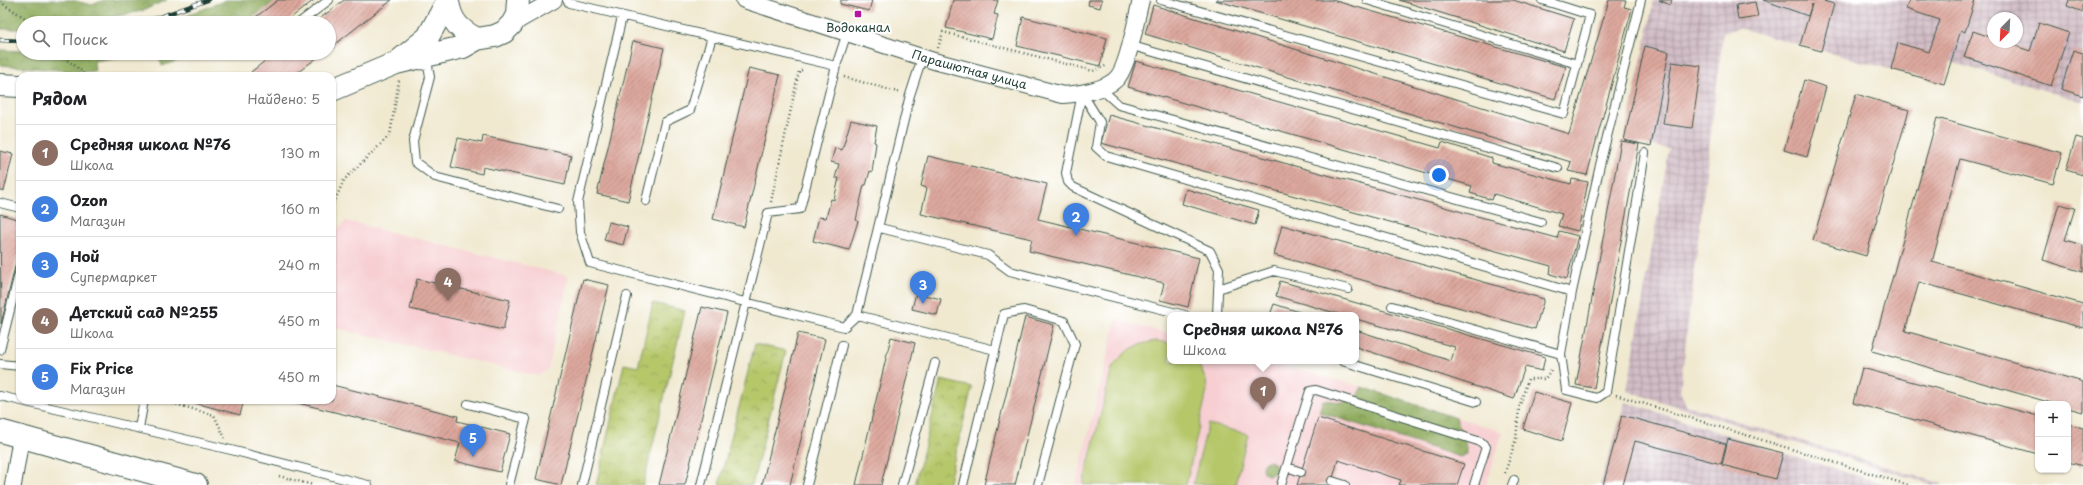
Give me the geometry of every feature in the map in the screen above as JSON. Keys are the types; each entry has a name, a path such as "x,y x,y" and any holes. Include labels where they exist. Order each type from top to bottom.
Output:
{"main road":[{"path":"336,89 463,47 477,39 494,36 504,32 512,24 517,15 518,0"},
{"path":"448,1 450,13 455,24 463,32 477,39"},
{"path":"398,69 428,37 448,1"},
{"path":"0,85 16,86"},
{"path":"0,431 196,485"}],"street":[{"path":"512,24 554,0"},
{"name":"Парашютная улица","path":"744,0 922,58 1063,95 1082,93 1100,88 1118,78 1129,45 1141,0"},
{"path":"13,485 21,437"}],"lane":[{"path":"308,16 329,0"},
{"path":"567,0 569,3 622,17 712,37 835,70"},
{"path":"1161,0 1564,114 1590,15 1542,0"},
{"path":"1367,0 1577,64"},
{"path":"1641,0 1600,165 1572,292 1561,354 1566,390 1597,398 1606,392 1645,153"},
{"path":"622,17 578,202 580,232 590,263 844,327 857,315 880,228 910,95 922,58"},
{"path":"701,485 768,213 800,208 835,70 847,33"},
{"path":"646,201 665,122 690,110 712,37"},
{"path":"1129,45 1558,168"},
{"path":"398,69 428,66 430,77 413,141 415,162 435,177 558,209"},
{"path":"1100,88 1119,105 1541,222"},
{"path":"1082,93 1100,122 1096,147 1106,156 1572,292"},
{"path":"1082,93 1066,173 1068,182 1073,187 1210,251 1219,269 1217,312"},
{"path":"0,203 16,207"},
{"path":"880,228 988,254 1010,271 1173,312"},
{"path":"1218,289 1274,271 1348,289"},
{"path":"0,350 16,286"},
{"path":"582,485 627,296"},
{"path":"1392,306 1561,354"},
{"path":"963,485 1004,314 1024,310 1064,321 1075,344 1038,485"},
{"path":"857,315 995,350"},
{"path":"807,485 842,345"},
{"path":"902,485 935,363"},
{"path":"0,364 16,366"},
{"path":"1352,364 1476,402"},
{"path":"1281,485 1310,391 1316,390 1481,442 1486,446 1474,485"},
{"path":"0,396 16,400"},
{"path":"35,404 139,428 368,485"},
{"path":"139,428 143,404"},
{"path":"468,404 526,419 509,485"},
{"path":"1287,467 1301,472"},
{"path":"1332,481 1345,485"}],"path":[{"path":"0,2 22,16"},
{"path":"937,51 943,32 1093,71 1115,62"},
{"path":"67,60 83,72"},
{"path":"336,198 344,180 390,135 398,69"},
{"path":"768,213 799,71 806,70"},
{"path":"835,70 910,95"},
{"path":"1606,392 1908,485"},
{"path":"175,404 214,415"},
{"path":"275,475 313,485"}],"shaded area":[{"path":"1654,0 2083,0 2083,102 1951,62 1944,84 1739,28 1723,32 1680,391 1686,405 1945,485 1933,485 1627,391 1669,149 1624,140"},
{"path":"346,221 569,276 548,369 538,376 336,328 336,231"},
{"path":"1116,320 1167,333 1167,364 1278,364 1362,387 1503,432 1486,485 1076,485"},
{"path":"1625,402 1783,453 1888,485 1600,485"}],"green space":[{"path":"0,0 71,0 92,5 104,0 167,0 142,11 117,16 16,16 16,29 0,29"},
{"path":"226,0 276,0 255,16 186,16"},
{"path":"0,50 16,51 16,60 100,60 94,61 95,71 83,72 0,65"},
{"path":"160,60 180,60 162,66"},
{"path":"653,303 685,311 643,485 596,485 624,364 638,367"},
{"path":"1157,341 1167,343 1167,364 1198,364 1206,380 1207,391 1186,485 1083,485 1112,368 1121,357 1131,349"},
{"path":"755,344 786,351 752,485 719,485"},
{"path":"941,380 972,387 948,485 915,485"},
{"path":"1362,387 1456,418 1467,446 1467,454 1460,457 1319,412 1323,400 1342,402 1356,398"},
{"path":"1208,424 1248,434 1235,485 1193,484"},
{"path":"1269,461 1274,463 1276,468 1274,473 1269,475 1264,473 1262,468 1264,463"}],"building":[{"path":"278,0 314,0 293,16 257,16"},
{"path":"344,0 392,0 336,44 336,16 323,16"},
{"path":"841,0 872,0 869,11 840,4"},
{"path":"953,0 998,0 994,14 998,15 992,39 946,28"},
{"path":"1089,0 1102,0 1100,8 1088,5"},
{"path":"1215,0 1332,0 1566,67 1555,99"},
{"path":"1399,0 1513,0 1574,19 1564,51"},
{"path":"1609,0 1626,0 1624,7 1632,9 1587,175 1568,171 1571,162 1145,34 1153,5 1569,134"},
{"path":"1659,0 1672,0 1670,5"},
{"path":"1763,0 1820,0 1834,4 1821,51 1800,45 1812,4 1808,16"},
{"path":"1909,0 1975,0 1965,32 1961,30 1944,84 1891,69 1898,43 1929,52 1940,20 1906,9"},
{"path":"2069,0 2083,0 2083,12 2067,6"},
{"path":"1755,2 1758,17 1738,20 1736,5"},
{"path":"1023,17 1107,38 1100,66 1017,46"},
{"path":"2039,23 2069,33 2051,86 1964,57 1973,31 1987,36 1987,48 2021,48 2030,51"},
{"path":"633,41 664,48 628,201 597,194"},
{"path":"1645,46 1669,52 1651,146 1624,140"},
{"path":"2073,50 2083,53 2083,96 2061,89"},
{"path":"266,60 314,60 298,72 251,72"},
{"path":"1136,61 1440,148 1442,142 1492,158 1492,163 1571,184 1572,179 1588,182 1578,231 1558,226 1562,214 1494,194 1492,200 1470,193 1472,186 1128,87"},
{"path":"1672,62 1701,66 1692,128 1663,124"},
{"path":"749,68 780,75 744,227 713,219"},
{"path":"1804,80 1826,87 1807,157 1784,150"},
{"path":"1856,94 1909,110 1866,256 1813,240"},
{"path":"1109,115 1557,238 1559,231 1578,236 1567,279 1550,274 1551,266 1101,143"},
{"path":"1937,118 2062,153 2053,184 1960,159 1932,262 2083,304 2083,328 1919,282 1905,331 2083,382 2083,412 2071,409 2071,401 2045,401 1872,351"},
{"path":"851,120 877,126 874,142 876,143 872,172 870,171 866,185 864,185 856,220 858,221 849,250 813,241 819,217 826,218 831,199 834,200 839,178 835,178 839,164 831,162 835,148 842,150"},
{"path":"483,136 571,155 565,185 483,167 482,174 451,167 458,138 482,143"},
{"path":"2076,137 2083,139 2083,175 2066,170"},
{"path":"1621,141 1639,144 1594,388 1576,385"},
{"path":"0,151 13,154 4,191 0,190"},
{"path":"928,156 1047,184 1038,219 1199,258 1188,307 1160,300 1164,283 1029,251 1032,239 921,214 927,188 921,186"},
{"path":"1186,189 1259,210 1255,225 1182,204"},
{"path":"2059,204 2075,208 2065,240 2083,245 2083,272 2043,260"},
{"path":"0,214 16,219 16,262 1,324"},
{"path":"609,222 628,227 623,245 604,240"},
{"path":"1282,225 1544,299 1535,329 1274,255"},
{"path":"417,279 510,300 503,330 410,309"},
{"path":"583,279 609,285 561,485 536,479"},
{"path":"1280,281 1545,357 1542,371 1525,367 1514,399 1359,348 1359,331 1451,361 1455,347 1359,320 1359,312 1332,312 1276,296"},
{"path":"916,293 941,299 937,315 912,309"},
{"path":"1274,304 1299,312 1271,312"},
{"path":"702,307 727,313 685,485 659,485"},
{"path":"1025,317 1054,325 1015,485 984,485"},
{"path":"798,333 825,339 790,485 762,485"},
{"path":"891,337 915,343 881,485 856,485"},
{"path":"1862,368 2035,415 2035,453 1853,403"},
{"path":"336,386 458,416 457,421 510,434 500,472 455,461 460,443 302,404 336,404"},
{"path":"1534,392 1572,403 1562,441 1523,429"},
{"path":"199,404 243,404 240,415"},
{"path":"1622,415 1726,444 1721,464 1635,441 1623,485 1603,485"},
{"path":"1318,418 1464,464 1457,485 1399,485 1401,480 1338,460 1331,485 1297,485"},
{"path":"2071,425 2083,428 2083,466 2071,463"},
{"path":"1728,439 1783,453 1776,479 1722,465"}],"railway":[{"path":"162,16 208,0"},
{"path":"0,40 16,41"}],"place":[{"name":"Водоканал","path":"858,14"},
{"name":"Ozon","path":"1076,236"},
{"name":"Детский сад №255","path":"448,301"},
{"name":"Ной","path":"923,304"},
{"name":"Средняя школа №76","path":"1263,410"},
{"name":"Fix Price","path":"473,457"}]}
